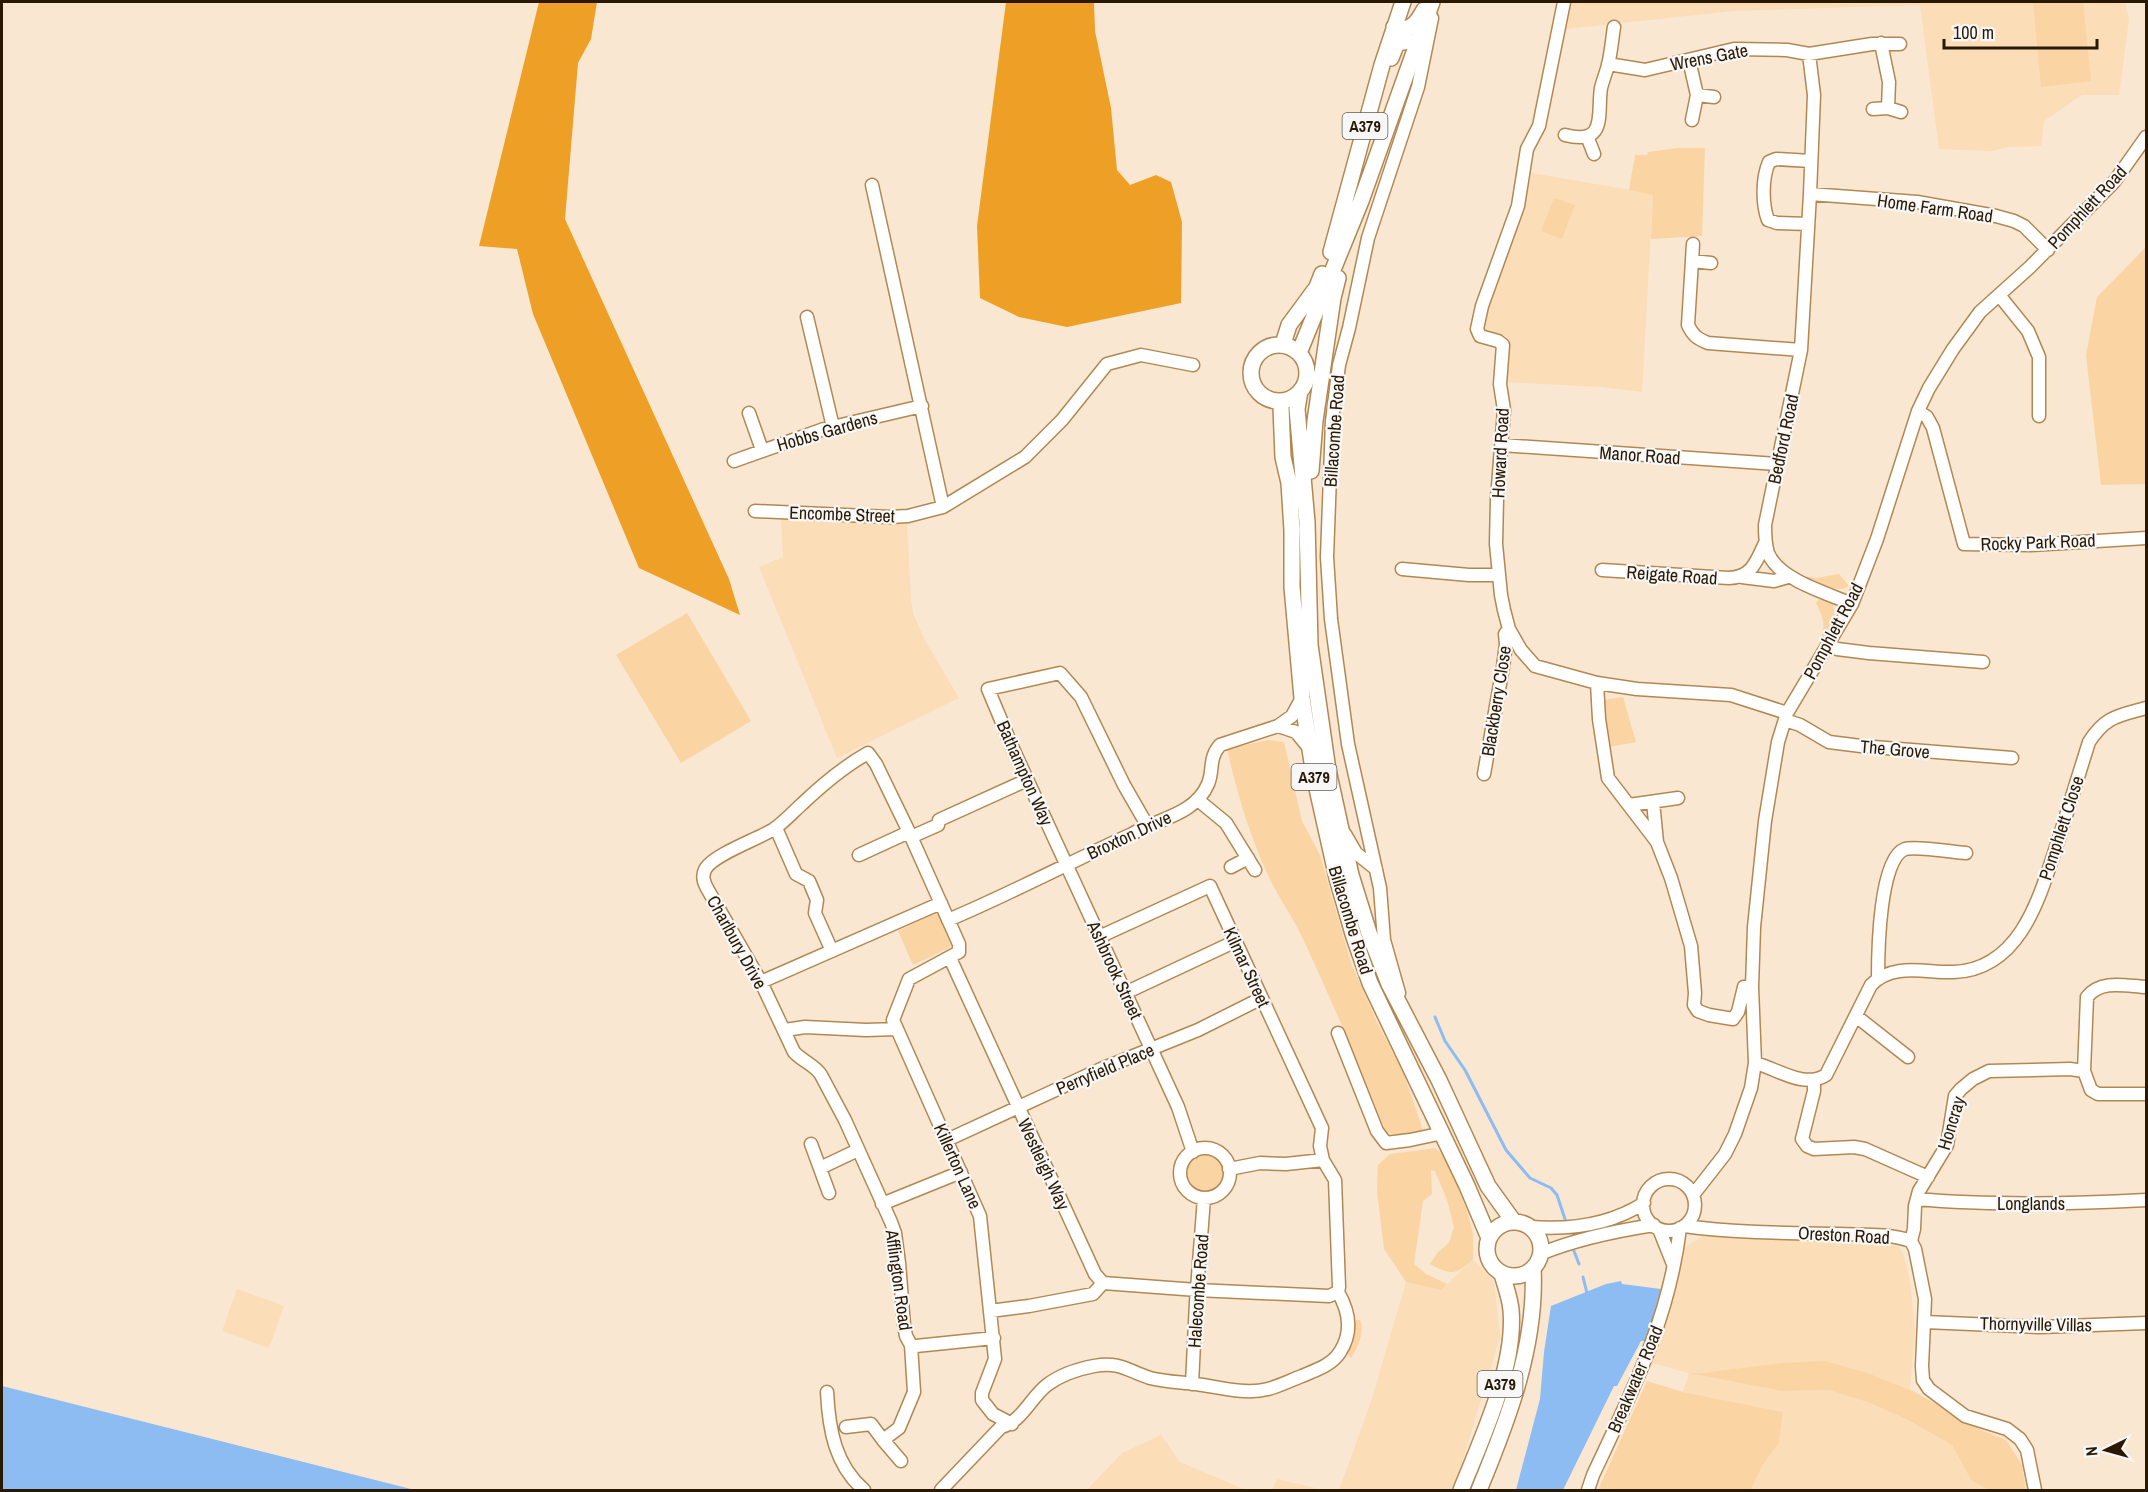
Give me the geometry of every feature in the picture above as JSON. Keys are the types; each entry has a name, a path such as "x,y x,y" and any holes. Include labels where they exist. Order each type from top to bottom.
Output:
{"main road":[{"name":"A379","path":"1283,344 1289,325 1317,287 1331,251 1349,180 1403,2"},
{"name":"A379","path":"1394,27 1402,30 1412,27 1431,2"},
{"name":"Billacombe Road","path":"1431,2 1421,50 1406,74 1361,201 1299,353 1305,361 1307,370 1297,409 1307,522 1310,645 1319,718 1339,823 1351,875 1369,933 1389,984 1404,1009 1488,1186 1514,1222"},
{"name":"A379","path":"1373,99 1397,43 1408,41 1421,50"},
{"name":"Billacombe Road","path":"1307,522 1315,421 1333,298 1355,213"},
{"path":"1278,401 1269,399 1255,388 1251,379 1251,370 1258,354 1265,348 1283,344 1299,353"},
{"name":"Billacombe Road","path":"1300,391 1287,400 1278,401 1281,407 1283,457 1289,483 1292,587 1302,698 1322,817 1353,934 1384,1016 1443,1133 1489,1238"},
{"path":"1489,1238 1495,1229 1504,1224 1514,1222 1530,1227"},
{"name":"A379","path":"1479,1491 1503,1430 1522,1369 1540,1244 1537,1235 1530,1227"},
{"name":"A379","path":"1461,1491 1505,1369 1511,1337 1511,1308 1502,1274 1488,1259 1486,1248 1489,1238"},
{"path":"1502,1274 1521,1275 1536,1261"},
{"name":"A379","path":"1487,1424 1503,1430"}],"street":[{"name":"Howard Road","path":"1564,2 1539,126 1527,149 1518,206 1482,306 1478,329 1480,336 1498,341 1503,345 1500,384 1504,410 1497,499 1498,575 1509,629 1521,650 1535,666 1597,683 1637,689 1731,695 1786,717"},
{"path":"1565,135 1577,138 1587,136 1598,127 1600,97 1614,27"},
{"path":"1873,109 1894,110 1881,43"},
{"name":"Wrens Gate","path":"1608,64 1645,70 1734,50 1756,48 1809,54 1881,43 1900,44"},
{"name":"Billacombe Road","path":"1404,1009 1383,940 1380,888 1348,744 1331,619 1327,557 1332,421 1339,364 1368,238 1418,87 1421,50"},
{"name":"Bedford Road","path":"1765,543 1765,525 1801,350 1814,95 1809,54"},
{"path":"1689,60 1697,95 1692,120"},
{"path":"1697,95 1714,97"},
{"path":"1587,136 1594,154"},
{"name":"Pomphlett Road","path":"1694,1202 1735,1134 1751,1088 1755,1063 1752,987 1754,927 1765,821 1778,742 1786,717 1852,604 1877,539 1918,411 1953,349 1980,312 2048,250 2114,182 2146,137"},
{"path":"1808,224 1777,223 1768,220 1764,210 1765,170 1769,162 1776,159 1811,161"},
{"path":"872,185 943,507"},
{"name":"Home Farm Road","path":"1810,194 1917,202 1996,216 2024,226 2048,250"},
{"path":"1694,244 1688,325 1691,333 1697,339 1708,343 1801,350"},
{"path":"1692,261 1711,263"},
{"path":"1999,295 2028,331 2039,357 2039,416"},
{"path":"807,317 833,426"},
{"name":"Encombe Street","path":"755,511 890,517 908,516 943,507 1025,457 1062,420 1107,364 1141,354 1193,365"},
{"name":"Hobbs Gardens","path":"734,461 833,426 923,410"},
{"name":"Rocky Park Road","path":"1918,411 1927,417 1933,428 1964,544 2031,545 2146,538"},
{"path":"749,413 762,450"},
{"name":"Manor Road","path":"1502,445 1777,464"},
{"path":"1765,543 1769,556 1788,577 1852,604"},
{"name":"Reigate Road","path":"1742,577 1755,565 1765,543"},
{"path":"1402,569 1469,575 1498,575"},
{"name":"Reigate Road","path":"1602,570 1742,577 1774,581 1788,577"},
{"name":"Blackberry Close","path":"1484,774 1503,667 1505,634 1509,629"},
{"path":"1828,644 1837,649 1869,653 1983,662"},
{"name":"Bathampton Way","path":"1064,861 988,689 1060,673 1081,697 1124,785 1147,825"},
{"path":"1597,683 1599,719 1608,778 1657,842"},
{"path":"1255,870 1226,823 1198,801 1208,783 1214,752 1220,746 1278,726 1292,716 1302,698"},
{"name":"Pomphlett Close","path":"1878,978 1887,973 1906,970 1971,971 1986,966 2004,952 2032,915 2046,880 2089,742 2098,728 2107,720 2146,708"},
{"name":"The Grove","path":"1786,717 1830,742 2012,758"},
{"path":"1278,726 1296,732 1309,748"},
{"name":"Charlbury Drive","path":"785,1030 761,982 704,882 703,874 706,867 716,859 776,828 825,782 848,764 868,753 876,764 910,834"},
{"path":"859,855 938,825 939,820 1027,780"},
{"path":"1629,805 1678,798"},
{"name":"Broxton Drive","path":"948,920 1000,898 1064,861 1132,834 1147,825 1164,820 1198,801"},
{"path":"1653,802 1657,842 1671,878 1691,946 1694,1005 1698,1011 1709,1015 1733,1019 1738,1012 1744,987 1752,987"},
{"name":"Billacombe Road","path":"1339,823 1356,853 1376,869"},
{"path":"776,828 796,874 809,881 817,900 815,913 832,951"},
{"path":"785,1030 805,1027 896,1029 893,1020 912,975 959,952 959,944 910,834"},
{"path":"1755,1063 1800,1080 1814,1080 1826,1075 1871,985 1878,978 1878,932 1883,898 1896,856 1905,849 1949,846 1966,854"},
{"path":"1231,867 1248,858"},
{"name":"Ashbrook Street","path":"1064,861 1181,1114 1193,1152"},
{"name":"Kilmar Street","path":"1099,937 1210,886 1322,1128 1320,1146 1323,1160 1335,1180 1338,1292"},
{"path":"761,982 941,903"},
{"path":"1125,993 1236,941"},
{"name":"Westleigh Way","path":"950,958 1095,1274 1103,1283"},
{"path":"2146,987 2105,985 2093,989 2087,997 2084,1071 2091,1090 2098,1094 2146,1094"},
{"name":"Perryfield Place","path":"947,1140 1262,998"},
{"path":"1856,1016 1908,1057"},
{"name":"Killerton Lane","path":"896,1029 980,1216 994,1338 994,1359 982,1393 982,1400 993,1414 1012,1424"},
{"name":"Afflington Road","path":"785,1030 794,1052 818,1070 821,1075 845,1120 895,1233 903,1299 903,1325 911,1345 994,1338"},
{"path":"1338,1034 1377,1131 1386,1143 1443,1133"},
{"name":"Honcray","path":"1913,1235 1919,1191 1947,1145 1955,1096 1973,1079 1989,1071 2070,1069 2084,1071"},
{"path":"1814,1080 1814,1091 1802,1139 1807,1146 1814,1149 1854,1147 1865,1149 1928,1177"},
{"path":"811,1144 829,1193"},
{"path":"1200,1149 1214,1150 1225,1159 1229,1169 1229,1179 1223,1191 1217,1195 1204,1198 1189,1192 1181,1179 1182,1163 1193,1152 1200,1149"},
{"path":"820,1168 858,1150"},
{"path":"1229,1169 1260,1163 1286,1164 1323,1160"},
{"name":"Pomphlett Road","path":"1681,1182 1714,1166"},
{"path":"882,1204 961,1172"},
{"path":"1673,1264 1656,1227 1644,1212 1647,1191 1658,1182 1673,1179 1686,1185 1706,1222 1717,1230"},
{"name":"Halecombe Road","path":"1192,1384 1204,1198"},
{"name":"Longlands","path":"1916,1202 2038,1204 2146,1200"},
{"path":"1536,1261 1573,1242 1626,1229 1656,1227 1666,1230 1682,1227 1689,1221 1694,1202"},
{"path":"1530,1227 1553,1229 1579,1226 1626,1214 1644,1203"},
{"name":"Oreston Road","path":"1682,1227 1902,1238 1913,1235 1925,1299 1923,1380 1929,1389 1965,1416 2007,1429 2020,1439 2027,1450 2035,1491"},
{"name":"Breakwater Road","path":"1588,1491 1593,1475 1644,1367 1664,1312 1682,1227"},
{"path":"941,1491 1001,1427 1012,1424 1046,1385 1063,1376 1096,1365 1114,1364 1131,1368 1149,1377 1242,1390 1267,1389 1326,1366 1339,1355 1346,1341 1349,1327 1343,1301 1338,1292 1329,1296 1103,1283 1093,1294 990,1311"},
{"name":"Thornyville Villas","path":"1925,1323 2040,1327 2146,1323"},
{"path":"883,1440 899,1428 914,1392 911,1345"},
{"path":"827,1392 830,1426 838,1455 847,1472 864,1491"},
{"path":"846,1428 871,1424 901,1461"}],"shaded area":[{"path":"539,2 597,2 591,39 578,63 565,219 729,579 740,615 639,568 533,314 517,249 479,246"},
{"path":"1006,2 1094,2 1095,31 1111,108 1117,170 1130,185 1156,175 1171,182 1182,222 1181,303 1067,327 1019,317 980,298 977,226"},
{"path":"1570,2 2125,2 2129,19 2119,95 2082,95 2044,121 2041,146 2010,147 1990,151 1939,149 1920,5 1734,11 1565,29"},
{"path":"2033,2 2083,2 2091,81 2041,87"},
{"path":"1677,148 1705,148 1702,236 1651,239 1653,195 1629,190 1635,155 1647,155 1648,152"},
{"path":"1532,173 1653,194 1642,392 1601,387 1504,382 1506,341 1484,333 1482,327 1491,292 1522,216"},
{"path":"1554,198 1575,205 1562,239 1541,231"},
{"path":"2146,247 2146,484 2101,485 2086,355 2097,297"},
{"path":"781,517 907,523 911,601 914,616 926,642 959,698 837,758 759,567 783,557"},
{"path":"1839,574 1849,586 1832,588 1803,576 1816,578"},
{"path":"1822,596 1833,605 1834,618 1831,629 1818,650 1823,622 1816,603"},
{"path":"687,613 751,721 681,763 616,655"},
{"path":"1623,697 1636,742 1608,747 1604,700"},
{"path":"1268,740 1284,742 1302,821 1320,855 1351,963 1377,1022 1403,1072 1423,1130 1404,1134 1386,1132 1314,963 1261,860 1239,797 1227,749"},
{"path":"938,912 951,945 913,965 898,931"},
{"path":"1435,1148 1447,1158 1473,1234 1473,1259 1462,1268 1448,1272 1430,1264 1438,1252 1449,1243 1454,1227 1447,1200 1435,1171 1431,1170 1432,1194 1423,1201 1414,1264 1426,1274 1447,1284 1441,1290 1406,1282 1384,1249 1377,1191 1378,1165 1390,1154"},
{"path":"1205,1154 1219,1160 1225,1174 1219,1188 1205,1194 1191,1188 1185,1174 1191,1160"},
{"path":"1704,1235 1898,1246 1903,1253 1910,1280 1915,1331 1910,1390 1865,1372 1825,1361 1695,1374 1781,1391 1829,1390 1870,1403 1908,1420 1952,1445 1971,1480 1989,1490 1751,1490 1762,1466 1779,1443 1783,1413 1683,1392 1689,1373 1651,1363 1683,1249"},
{"path":"1473,1259 1494,1282 1500,1337 1452,1490 1339,1490 1371,1402 1406,1282 1441,1290"},
{"path":"237,1289 284,1306 269,1348 222,1331"},
{"path":"1355,1320 1360,1320 1361,1334 1351,1358 1347,1354 1353,1342"},
{"path":"1825,1361 1865,1372 1915,1392 1979,1429 2006,1440 2022,1465 2026,1490 1989,1490 1971,1480 1952,1445 1908,1420 1870,1403 1829,1390 1781,1391 1689,1373"},
{"path":"1647,1381 1683,1392 1783,1412 1779,1443 1762,1466 1751,1490 1598,1490"},
{"path":"1161,1435 1180,1462 1246,1490 1087,1490 1122,1453"},
{"path":"1277,1479 1324,1490 1272,1490"}],"water":[{"path":"1621,1281 1622,1284 1661,1289 1646,1341 1641,1341 1617,1386 1614,1386 1563,1490 1516,1490 1540,1399 1551,1306 1606,1284"},
{"path":"2,1386 415,1490 2,1490"}],"waterway":[{"path":"1435,1017 1445,1041 1465,1070 1506,1150 1530,1178 1551,1188 1557,1195 1565,1219"},
{"path":"1574,1251 1579,1264"},
{"path":"1583,1277 1587,1293"}]}
